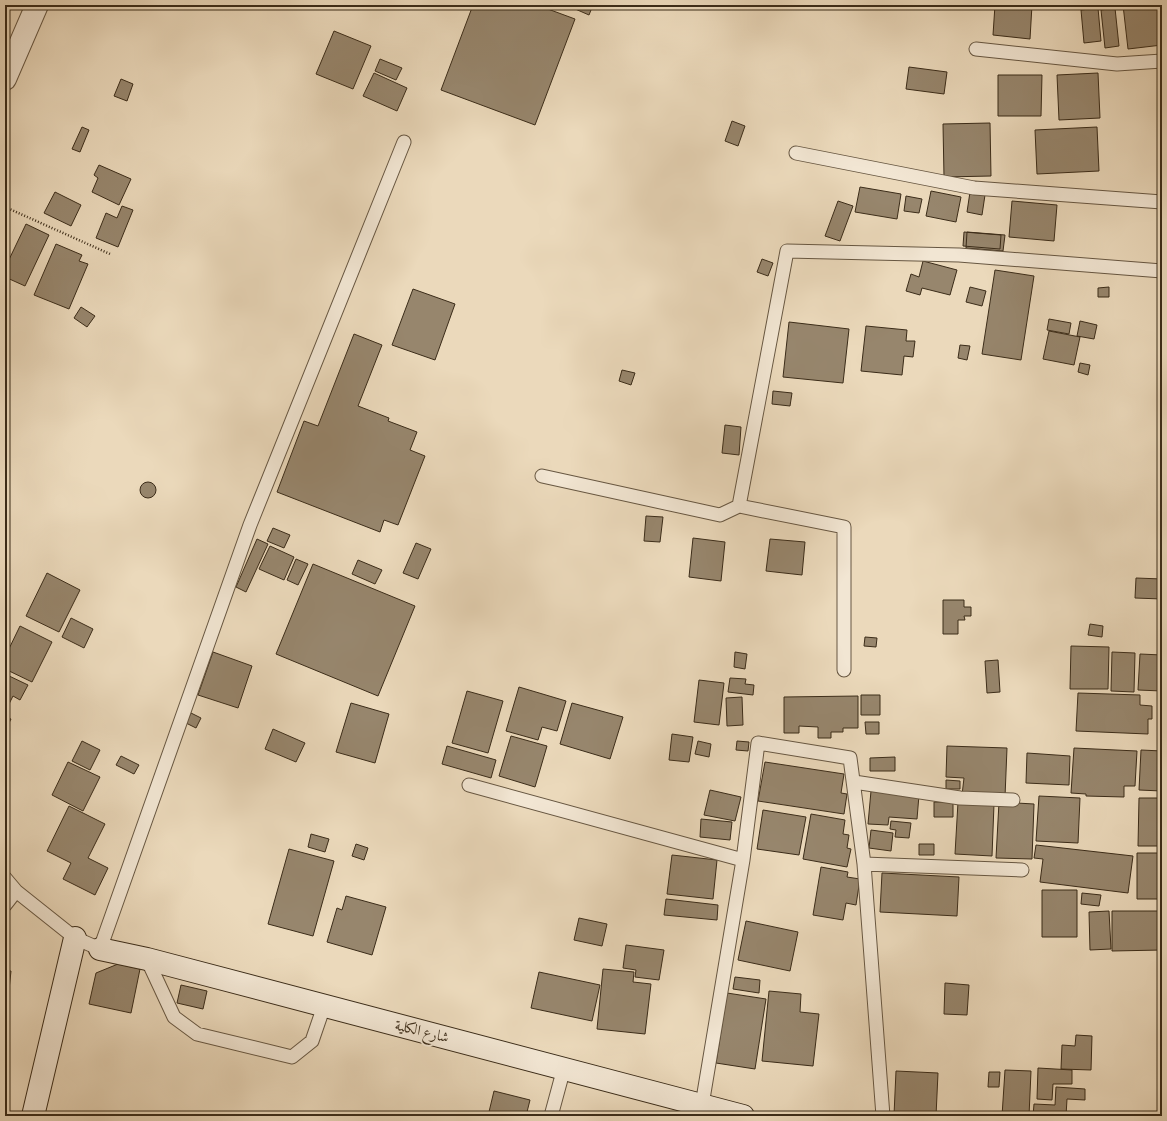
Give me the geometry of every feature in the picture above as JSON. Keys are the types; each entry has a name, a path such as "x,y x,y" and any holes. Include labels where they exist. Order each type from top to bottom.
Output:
{"street":[{"path":"5,79 37,5"},
{"path":"33,1116 75,938"},
{"name":"شارع الكلية","path":"100,949 147,959 743,1116"}],"lane":[{"path":"976,49 1117,64 1162,61"},
{"path":"5,878 16,891 75,938 100,949 250,525 404,142"},
{"path":"796,153 974,188 1162,202"},
{"path":"739,506 787,251 959,255 1162,271"},
{"path":"542,476 720,515 739,506 844,527 844,670"},
{"path":"702,1105 743,860 758,743 850,758 864,864 882,1116"},
{"path":"854,782 960,798 1013,800"},
{"path":"469,785 743,860"},
{"path":"864,864 1022,870"},
{"path":"5,904 16,891"},
{"path":"147,959 174,1017 197,1034 292,1057 312,1041 324,1006"},
{"path":"551,1116 564,1068"}],"path":[{"path":"5,207 110,254"}],"building":[{"path":"473,5 537,5 575,19 535,125 441,90"},
{"path":"566,5 593,5 589,15"},
{"path":"995,5 1032,5 1030,39 993,35"},
{"path":"1123,5 1162,5 1162,45 1128,49"},
{"path":"1098,8 1101,41 1084,43 1081,10"},
{"path":"1115,8 1119,46 1105,48 1101,10"},
{"path":"334,31 371,46 353,89 316,74"},
{"path":"380,59 402,68 396,80 375,71"},
{"path":"909,67 947,72 944,94 906,89"},
{"path":"374,73 407,88 397,111 363,96"},
{"path":"1098,73 1100,118 1059,120 1057,75"},
{"path":"998,75 1042,75 1041,116 998,116"},
{"path":"121,79 133,84 127,101 114,96"},
{"path":"732,121 745,126 738,146 725,141"},
{"path":"990,123 991,176 944,177 943,124"},
{"path":"82,127 89,130 80,152 72,149"},
{"path":"1097,127 1099,171 1037,174 1035,130"},
{"path":"99,165 131,179 119,205 92,192 98,178 94,175"},
{"path":"860,187 901,194 897,219 855,212"},
{"path":"931,191 961,197 956,222 926,216"},
{"path":"55,192 81,205 71,226 44,213"},
{"path":"970,192 985,195 982,215 967,212"},
{"path":"906,196 922,199 919,213 904,211"},
{"path":"838,201 853,206 840,241 825,236"},
{"path":"1012,201 1057,205 1054,241 1009,237"},
{"path":"122,206 133,210 118,247 96,238 106,213 117,218"},
{"path":"26,224 49,235 25,286 5,277 5,268"},
{"path":"964,232 1001,235 1000,249 963,246"},
{"path":"967,232 1005,235 1003,251 966,248"},
{"path":"56,244 82,255 79,261 88,264 69,309 34,295"},
{"path":"762,259 773,263 768,276 757,272"},
{"path":"923,261 957,270 950,295 922,288 920,295 906,291 911,274 919,277"},
{"path":"995,270 1034,276 1021,360 982,354"},
{"path":"970,287 986,291 982,306 966,302"},
{"path":"1109,287 1109,297 1098,297 1098,288"},
{"path":"413,289 455,304 435,360 392,345"},
{"path":"81,307 95,316 87,327 74,318"},
{"path":"1049,319 1071,323 1069,334 1047,330"},
{"path":"1080,321 1097,325 1094,339 1077,336"},
{"path":"789,322 849,329 843,383 783,377"},
{"path":"866,326 907,330 906,341 915,341 913,357 904,356 902,375 861,371"},
{"path":"1049,331 1080,337 1074,365 1043,359"},
{"path":"354,334 382,345 358,406 389,418 388,421 417,432 410,450 425,456 398,525 384,520 380,532 277,492 304,421 318,426"},
{"path":"960,345 970,346 967,360 958,358"},
{"path":"1080,363 1090,365 1088,375 1078,372"},
{"path":"622,370 635,373 631,385 619,381"},
{"path":"773,391 792,393 790,406 772,404"},
{"path":"725,425 741,427 739,455 722,453"},
{"path":"145,482 151,482 156,487 154,496 151,498 145,498 140,493 140,487"},
{"path":"646,516 663,517 660,542 644,541"},
{"path":"273,528 290,535 284,548 267,541"},
{"path":"693,538 725,542 721,581 689,577"},
{"path":"257,539 268,544 246,592 236,587"},
{"path":"770,539 805,542 802,575 766,571"},
{"path":"416,543 431,549 418,579 403,573"},
{"path":"270,546 294,557 284,580 259,569"},
{"path":"296,559 308,564 298,585 287,580"},
{"path":"358,560 382,570 375,584 352,574"},
{"path":"313,564 415,606 378,696 276,654"},
{"path":"47,573 80,590 59,632 26,616"},
{"path":"1136,578 1162,579 1162,599 1135,598"},
{"path":"943,600 964,600 964,607 971,607 971,616 964,616 965,620 958,620 958,634 943,634"},
{"path":"71,618 93,629 84,648 62,637"},
{"path":"1090,624 1103,626 1102,637 1088,635"},
{"path":"20,626 52,642 32,682 5,669 5,657"},
{"path":"865,637 877,638 876,647 864,646"},
{"path":"1071,646 1109,647 1108,689 1070,689"},
{"path":"213,652 252,666 238,708 198,695"},
{"path":"735,652 747,654 745,669 734,667"},
{"path":"1112,652 1135,653 1134,692 1111,691"},
{"path":"1140,654 1162,655 1162,691 1138,690"},
{"path":"998,660 1000,692 987,693 985,661"},
{"path":"5,674 28,685 20,700 13,696 5,712"},
{"path":"730,678 746,679 745,684 754,685 753,695 728,692"},
{"path":"699,680 724,683 719,725 694,722"},
{"path":"519,687 566,701 557,731 542,727 538,740 506,731"},
{"path":"467,691 503,701 488,753 452,743"},
{"path":"1078,693 1140,695 1140,705 1152,706 1152,719 1148,719 1148,734 1076,731"},
{"path":"861,695 880,695 880,715 861,715"},
{"path":"858,696 858,728 843,728 843,732 831,732 831,738 818,738 818,727 799,726 799,733 784,733 784,697"},
{"path":"742,697 743,725 727,726 726,698"},
{"path":"351,703 389,714 375,763 336,752"},
{"path":"572,703 623,717 610,759 560,744"},
{"path":"191,713 201,718 196,728 186,723"},
{"path":"5,717 11,719 5,731"},
{"path":"865,722 879,722 879,734 866,734"},
{"path":"273,729 305,743 296,762 265,749"},
{"path":"672,734 693,737 689,762 669,760"},
{"path":"511,736 547,746 535,787 499,776"},
{"path":"82,741 100,750 90,770 72,761"},
{"path":"698,741 711,744 709,757 695,754"},
{"path":"737,741 749,742 748,751 736,750"},
{"path":"447,746 496,760 491,778 442,764"},
{"path":"947,746 1007,748 1005,797 962,795 964,778 946,777"},
{"path":"1074,748 1137,751 1135,786 1124,786 1124,797 1086,796 1086,794 1071,793"},
{"path":"1141,750 1162,751 1162,791 1139,790"},
{"path":"1027,753 1070,756 1069,785 1026,783"},
{"path":"121,756 139,765 134,774 116,765"},
{"path":"895,757 895,771 870,771 870,758"},
{"path":"68,762 100,777 83,811 52,795"},
{"path":"765,762 844,774 841,793 847,794 844,814 758,801"},
{"path":"946,780 960,781 960,789 946,789"},
{"path":"710,790 741,797 735,821 704,815"},
{"path":"871,791 919,795 917,819 889,817 888,825 868,824"},
{"path":"1039,796 1080,798 1078,843 1036,841"},
{"path":"1139,798 1162,798 1162,846 1138,846"},
{"path":"934,802 953,802 953,817 934,817"},
{"path":"958,802 994,804 992,856 955,854"},
{"path":"999,802 1034,804 1032,859 996,858"},
{"path":"69,806 105,824 88,858 108,868 95,895 63,879 71,863 47,851"},
{"path":"763,810 806,817 799,855 757,849"},
{"path":"811,814 845,820 843,834 849,835 847,848 851,849 847,867 803,859"},
{"path":"701,819 732,822 730,840 700,837"},
{"path":"891,821 911,823 909,838 895,837 896,830 890,829"},
{"path":"871,830 893,833 891,851 869,848"},
{"path":"311,834 329,839 325,852 308,847"},
{"path":"356,844 368,848 364,860 352,856"},
{"path":"919,844 934,844 934,855 919,855"},
{"path":"1036,845 1133,856 1128,893 1040,882 1043,859 1034,858"},
{"path":"289,849 334,861 313,936 268,924"},
{"path":"1137,853 1162,853 1162,899 1137,899"},
{"path":"672,855 717,860 713,899 667,894"},
{"path":"821,867 848,872 847,877 860,879 856,905 846,903 843,920 813,915"},
{"path":"882,873 959,877 957,916 880,912"},
{"path":"1042,890 1077,890 1077,937 1042,937"},
{"path":"1082,893 1101,895 1099,906 1081,904"},
{"path":"346,896 386,907 372,955 327,942 337,908 342,910"},
{"path":"666,899 718,905 717,920 664,915"},
{"path":"1109,911 1111,949 1090,950 1089,912"},
{"path":"1112,911 1162,911 1162,950 1112,951"},
{"path":"579,918 607,924 602,946 574,940"},
{"path":"746,921 798,932 790,971 738,960"},
{"path":"626,945 664,950 659,980 635,977 636,970 623,968"},
{"path":"118,964 140,969 131,1013 89,1004 96,973"},
{"path":"603,969 634,972 633,982 651,984 645,1034 597,1029"},
{"path":"5,971 11,971 7,1009 5,1009"},
{"path":"539,972 600,985 592,1021 531,1008"},
{"path":"735,977 760,980 759,993 733,989"},
{"path":"945,983 969,985 967,1015 944,1014"},
{"path":"181,985 207,991 203,1009 177,1003"},
{"path":"769,991 801,994 800,1012 819,1014 813,1066 762,1061"},
{"path":"727,993 766,999 755,1069 716,1063"},
{"path":"1076,1035 1092,1036 1091,1070 1061,1069 1062,1045 1075,1046"},
{"path":"1038,1068 1072,1070 1072,1084 1053,1084 1052,1100 1037,1099"},
{"path":"1005,1070 1031,1071 1029,1116 1002,1116"},
{"path":"896,1071 938,1073 936,1116 894,1115"},
{"path":"989,1072 1000,1072 999,1087 988,1087"},
{"path":"1056,1087 1085,1089 1085,1100 1067,1099 1066,1116 1033,1116 1034,1104 1055,1105"},
{"path":"494,1091 530,1100 526,1116 488,1116"}]}
